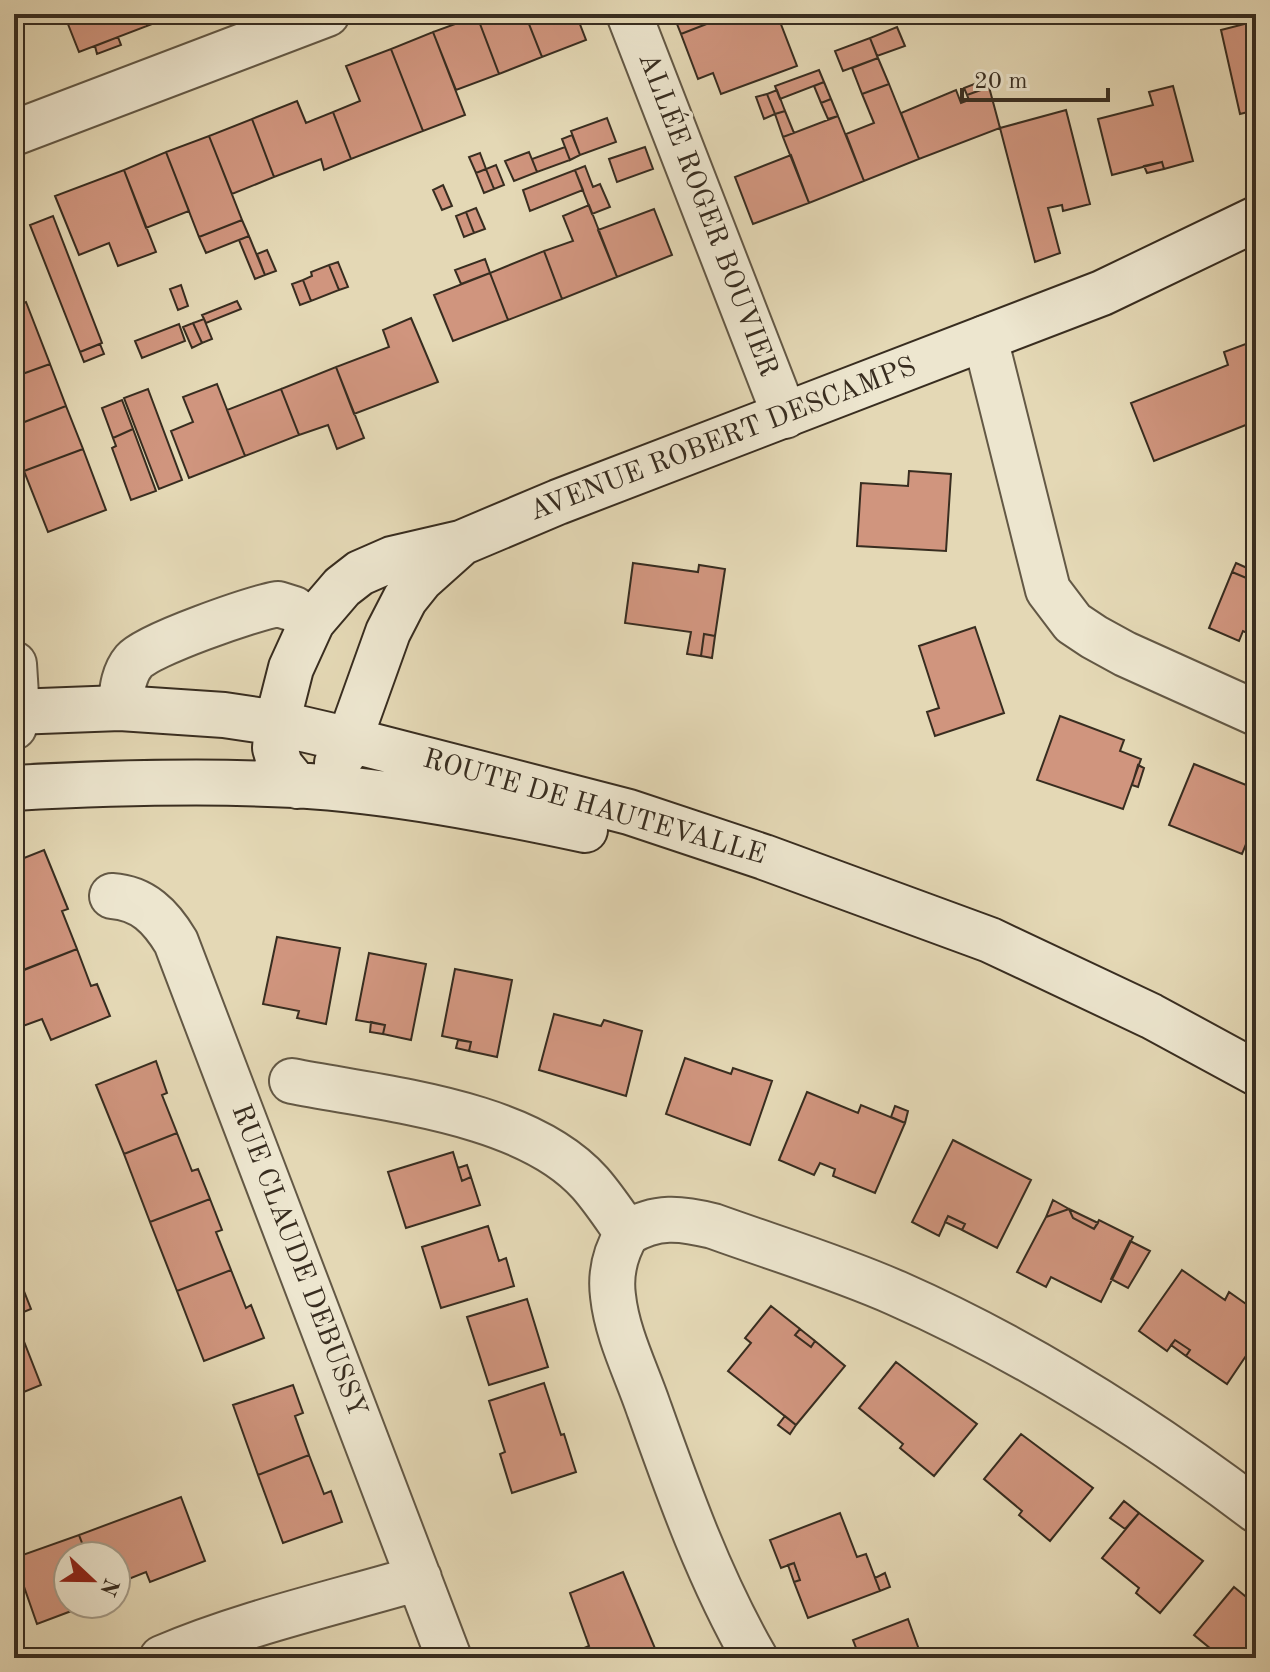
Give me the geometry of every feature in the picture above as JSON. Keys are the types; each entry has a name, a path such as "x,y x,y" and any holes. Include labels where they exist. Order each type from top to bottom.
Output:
{"street":[{"path":"14,133 327,14"},
{"name":"ALLÉE ROGER BOUVIER","path":"629,14 785,416"},
{"name":"AVENUE ROBERT DESCAMPS","path":"461,543 421,579 405,599 388,632 350,740 337,763 297,786 276,757 277,723 291,668 312,622 342,587 360,573 392,559 461,543 558,502 985,338 1123,283 1256,219"},
{"path":"985,338 1048,590 1058,606 1073,623 1125,654 1256,713"},
{"path":"120,708 128,672 134,661 154,647 278,604 294,609 312,622"},
{"path":"14,664 15,717 120,708 224,715 277,723"},
{"name":"ROUTE DE HAUTEVALLE","path":"277,723 629,812 906,907 1066,974 1211,1046 1256,1073"},
{"path":"14,788 188,782 297,786"},
{"name":"ROUTE DE HAUTEVALLE","path":"297,786 359,791 496,811 697,855 906,907"},
{"name":"RUE CLAUDE DEBUSSY","path":"112,896 131,899 148,908 176,942 449,1658"},
{"path":"292,1081 455,1113 522,1135 556,1154 589,1182 627,1233"},
{"path":"755,1658 736,1626 702,1552 618,1321 612,1276 616,1250 627,1233 643,1223 663,1219 686,1220 727,1231 899,1294 1065,1382 1173,1450 1256,1510"},
{"path":"162,1658 299,1612 419,1578"}],"building":[{"path":"64,14 143,14 147,26 79,52"},
{"path":"143,14 178,14 147,26"},
{"path":"525,14 542,57 499,74 477,16"},
{"path":"525,14 576,14 586,40 542,57"},
{"path":"673,14 732,14 681,34"},
{"path":"732,14 777,14 797,66 721,94 713,73 698,79 681,34"},
{"path":"477,16 499,74 456,90 433,32"},
{"path":"1256,21 1256,110 1240,114 1221,30"},
{"path":"897,27 905,46 877,56 870,38"},
{"path":"433,32 465,115 423,131 391,49"},
{"path":"118,37 121,45 97,54 95,46"},
{"path":"870,38 878,58 843,71 835,51"},
{"path":"391,49 423,131 351,159 333,112 360,101 346,66"},
{"path":"878,58 889,84 862,94 852,68"},
{"path":"819,70 824,82 780,99 775,86"},
{"path":"987,79 989,87 967,95 964,88"},
{"path":"824,82 831,99 821,103 814,86"},
{"path":"889,84 919,159 864,181 846,134 874,123 862,94"},
{"path":"1173,86 1193,161 1164,169 1162,162 1112,175 1098,119 1153,105 1149,92"},
{"path":"989,87 1000,128 919,159 901,113 956,90 961,103 969,100 967,95"},
{"path":"777,90 785,111 775,114 767,94"},
{"path":"767,94 775,114 764,119 756,97"},
{"path":"831,99 838,116 828,119 821,103"},
{"path":"297,101 306,123 333,112 351,159 324,170 321,159 274,177 252,119"},
{"path":"1066,110 1090,204 1063,211 1062,205 1048,208 1060,253 1035,262 1000,128"},
{"path":"785,111 794,133 783,137 775,114"},
{"path":"838,116 864,181 809,203 783,137"},
{"path":"607,118 616,142 580,155 571,131"},
{"path":"252,119 274,177 232,194 209,136"},
{"path":"572,135 580,155 570,160 562,139"},
{"path":"209,136 242,220 199,237 166,152"},
{"path":"565,147 570,160 537,172 532,159"},
{"path":"645,147 653,169 617,182 609,159"},
{"path":"166,152 189,211 146,228 124,170"},
{"path":"529,152 537,172 514,181 505,161"},
{"path":"480,153 486,169 476,173 469,157"},
{"path":"791,155 809,203 753,224 735,177"},
{"path":"1162,162 1164,169 1147,173 1144,166"},
{"path":"496,165 504,185 494,189 486,169"},
{"path":"585,166 593,187 600,184 610,207 592,214 575,170"},
{"path":"486,169 494,189 484,193 476,173"},
{"path":"124,170 156,252 118,266 109,243 79,255 55,196"},
{"path":"575,170 583,190 530,211 523,190"},
{"path":"443,185 452,206 442,210 433,190"},
{"path":"589,205 617,277 562,299 544,251 573,241 563,216"},
{"path":"476,208 485,229 474,233 466,212"},
{"path":"654,209 672,255 617,277 598,230"},
{"path":"466,212 474,233 464,237 456,216"},
{"path":"53,216 102,343 80,352 30,225"},
{"path":"242,220 249,236 206,253 199,237"},
{"path":"249,236 265,275 255,279 239,240"},
{"path":"267,250 276,271 265,275 257,254"},
{"path":"544,251 562,299 508,320 490,273"},
{"path":"485,259 490,273 461,284 455,270"},
{"path":"338,262 348,287 339,290 329,265"},
{"path":"329,265 339,290 311,301 303,280 312,276 311,272"},
{"path":"490,273 508,320 453,341 434,295"},
{"path":"303,280 311,301 300,305 292,284"},
{"path":"181,285 188,306 178,310 170,289"},
{"path":"237,301 241,309 206,323 202,315"},
{"path":"26,302 50,364 14,377 14,307"},
{"path":"411,318 438,382 354,414 336,367 389,347 383,330"},
{"path":"204,319 212,339 202,343 193,323"},
{"path":"193,323 202,343 192,348 183,327"},
{"path":"179,324 185,341 142,358 135,341"},
{"path":"1251,342 1256,355 1256,421 1154,461 1131,403 1228,365 1224,352"},
{"path":"100,344 104,354 84,362 80,352"},
{"path":"50,364 66,406 14,426 14,377"},
{"path":"336,367 364,438 337,449 328,425 299,435 281,389"},
{"path":"217,384 245,456 189,478 171,431 193,422 183,397"},
{"path":"148,389 182,480 159,489 124,398"},
{"path":"281,389 299,435 245,456 227,410"},
{"path":"122,400 133,429 113,438 102,408"},
{"path":"66,406 83,449 24,471 14,445 14,426"},
{"path":"133,429 156,491 131,500 112,448 116,446 113,438"},
{"path":"83,449 106,510 48,532 24,471"},
{"path":"909,471 951,474 946,551 857,546 861,483 908,486"},
{"path":"633,563 698,572 699,565 725,569 715,636 704,634 701,656 687,654 691,632 625,623"},
{"path":"1236,563 1256,572 1256,582 1232,572"},
{"path":"1232,572 1256,582 1256,637 1243,631 1239,641 1209,628"},
{"path":"975,627 1004,713 935,736 927,712 939,708 919,646"},
{"path":"704,634 715,636 712,658 701,656"},
{"path":"1060,716 1124,740 1120,751 1141,759 1123,809 1037,780"},
{"path":"1194,764 1256,789 1256,820 1242,854 1169,825"},
{"path":"1138,765 1144,768 1138,787 1132,785"},
{"path":"44,850 68,909 62,911 77,949 23,970 14,947 14,893 21,890 14,873 14,862"},
{"path":"277,937 340,948 326,1024 297,1018 299,1011 263,1004"},
{"path":"77,949 91,986 97,984 110,1016 51,1040 42,1019 23,1026 14,1003 14,974"},
{"path":"369,953 426,964 411,1040 383,1034 385,1025 356,1020"},
{"path":"455,969 512,980 497,1057 469,1051 471,1042 442,1036"},
{"path":"554,1014 601,1026 604,1020 642,1031 626,1096 539,1070"},
{"path":"371,1022 385,1025 383,1034 370,1032"},
{"path":"458,1040 471,1042 469,1051 456,1048"},
{"path":"685,1058 731,1074 733,1068 772,1081 750,1145 666,1114"},
{"path":"156,1061 167,1093 162,1095 177,1133 124,1154 96,1085"},
{"path":"807,1092 858,1113 861,1105 905,1123 875,1193 833,1176 835,1169 820,1163 814,1175 779,1160"},
{"path":"895,1106 908,1111 905,1123 891,1117"},
{"path":"177,1133 192,1171 198,1169 210,1199 150,1222 124,1154"},
{"path":"953,1140 1031,1180 997,1248 962,1230 965,1224 948,1216 939,1236 912,1222"},
{"path":"453,1152 462,1181 471,1177 480,1205 406,1228 388,1172"},
{"path":"467,1165 471,1177 462,1181 458,1168"},
{"path":"210,1199 222,1230 216,1232 231,1270 177,1291 150,1222"},
{"path":"1053,1200 1069,1209 1046,1217"},
{"path":"1069,1209 1098,1223 1094,1229 1073,1218"},
{"path":"1069,1209 1073,1218 1094,1229 1099,1220 1133,1237 1101,1302 1051,1277 1046,1287 1017,1272 1046,1217"},
{"path":"948,1216 965,1224 962,1230 945,1222"},
{"path":"488,1226 499,1261 506,1258 514,1286 441,1308 422,1247"},
{"path":"1130,1241 1150,1251 1128,1288 1111,1279"},
{"path":"14,1266 31,1309 14,1316"},
{"path":"231,1270 246,1308 251,1305 264,1338 204,1361 177,1291"},
{"path":"1182,1270 1225,1300 1229,1292 1256,1311 1256,1341 1227,1384 1186,1356 1190,1350 1175,1340 1167,1351 1139,1331"},
{"path":"527,1299 548,1367 489,1385 467,1317"},
{"path":"771,1306 800,1329 795,1335 811,1347 815,1341 845,1366 796,1425 728,1371 751,1343 745,1338"},
{"path":"14,1316 41,1385 14,1396"},
{"path":"800,1329 815,1341 811,1347 795,1335"},
{"path":"1175,1340 1190,1350 1186,1356 1171,1345"},
{"path":"896,1362 977,1424 934,1476 900,1448 903,1444 859,1408"},
{"path":"544,1383 576,1472 512,1493 500,1454 505,1452 489,1401"},
{"path":"293,1385 303,1413 295,1416 309,1455 258,1475 233,1405"},
{"path":"785,1416 796,1425 790,1434 778,1425"},
{"path":"1021,1434 1093,1488 1050,1541 1019,1515 1022,1511 984,1479"},
{"path":"309,1455 324,1494 331,1491 342,1522 283,1543 258,1475"},
{"path":"181,1497 205,1561 150,1582 146,1572 132,1578 132,1540 81,1540 79,1535"},
{"path":"1124,1501 1139,1513 1125,1529 1110,1518"},
{"path":"840,1513 857,1557 866,1554 880,1591 808,1618 794,1582 800,1580 794,1563 781,1568 770,1540"},
{"path":"1139,1513 1203,1561 1160,1613 1136,1593 1139,1588 1102,1558"},
{"path":"79,1535 81,1540 65,1540"},
{"path":"52,1545 52,1618 37,1624 14,1558"},
{"path":"794,1563 800,1580 794,1582 788,1565"},
{"path":"623,1572 659,1658 588,1658 584,1648 589,1646 570,1593"},
{"path":"885,1573 890,1587 880,1591 875,1578"},
{"path":"1234,1587 1256,1605 1256,1658 1222,1658 1194,1635"},
{"path":"908,1619 922,1658 860,1658 853,1640"}]}
